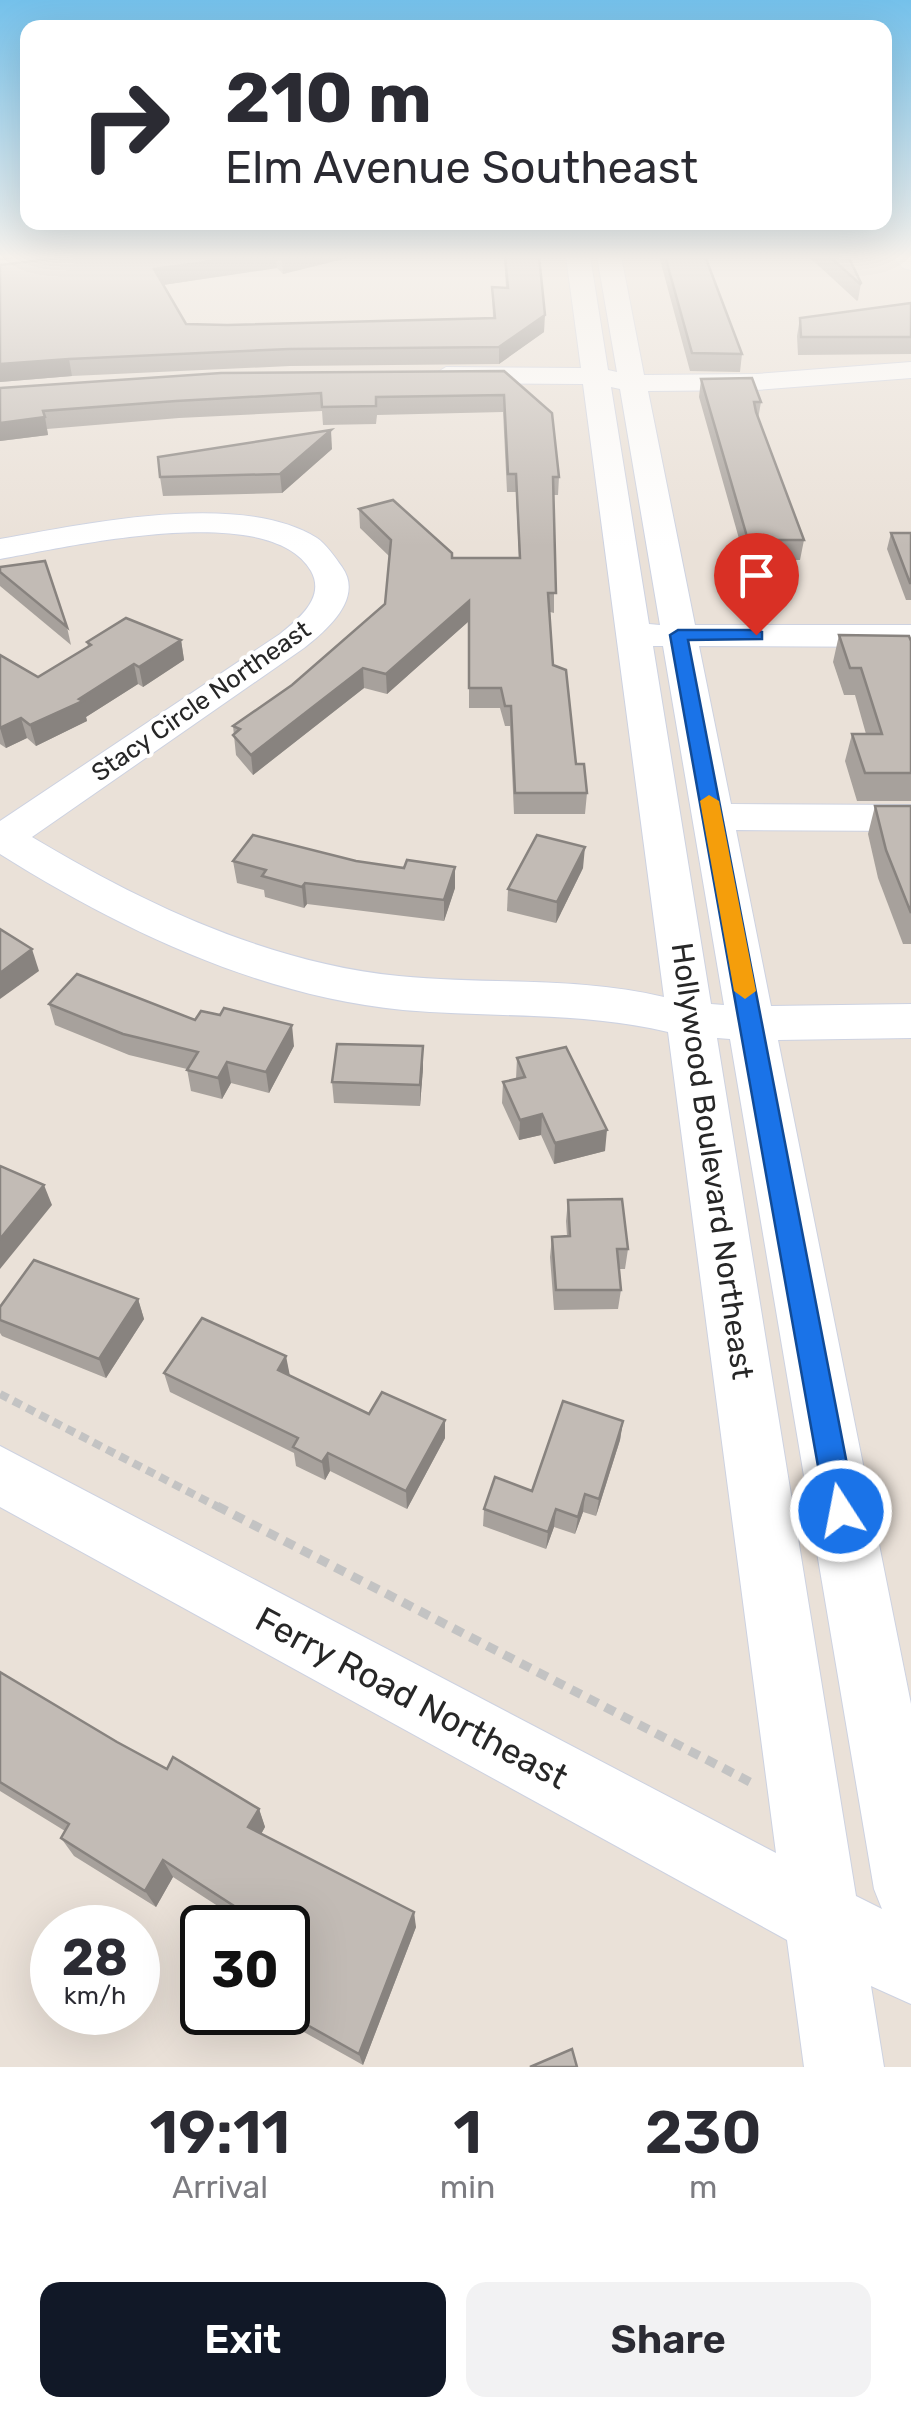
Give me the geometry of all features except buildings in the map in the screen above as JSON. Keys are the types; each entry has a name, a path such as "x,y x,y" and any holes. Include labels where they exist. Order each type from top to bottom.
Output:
{"street":[{"name":"Hollywood Boulevard Northeast","path":"606,352 657,635 691,1020 844,2067"},
{"name":"Hollywood Boulevard Northeast","path":"613,352 614,379"},
{"path":"426,375 774,381 911,370"},
{"name":"Stacy Circle Northeast","path":"0,550 152,526 232,523 282,535 307,547 326,566 332,590 325,610 292,642 2,837"},
{"name":"Hollywood Boulevard Northeast","path":"657,635 712,818 750,1020 890,1656 911,1889"},
{"path":"657,635 911,636"},
{"path":"712,818 911,818"},
{"path":"2,837 102,894 178,930 300,973 367,988 454,998 624,1005 691,1020 911,1021"},
{"name":"Ferry Road Northeast","path":"0,1475 911,1966"}],"path":[{"path":"0,1394 734,1774 807,1808"}],"slow traffic":[{"path":"709,801 745,991"}],"route":[{"path":"756,635 678,635 841,1511"}]}
